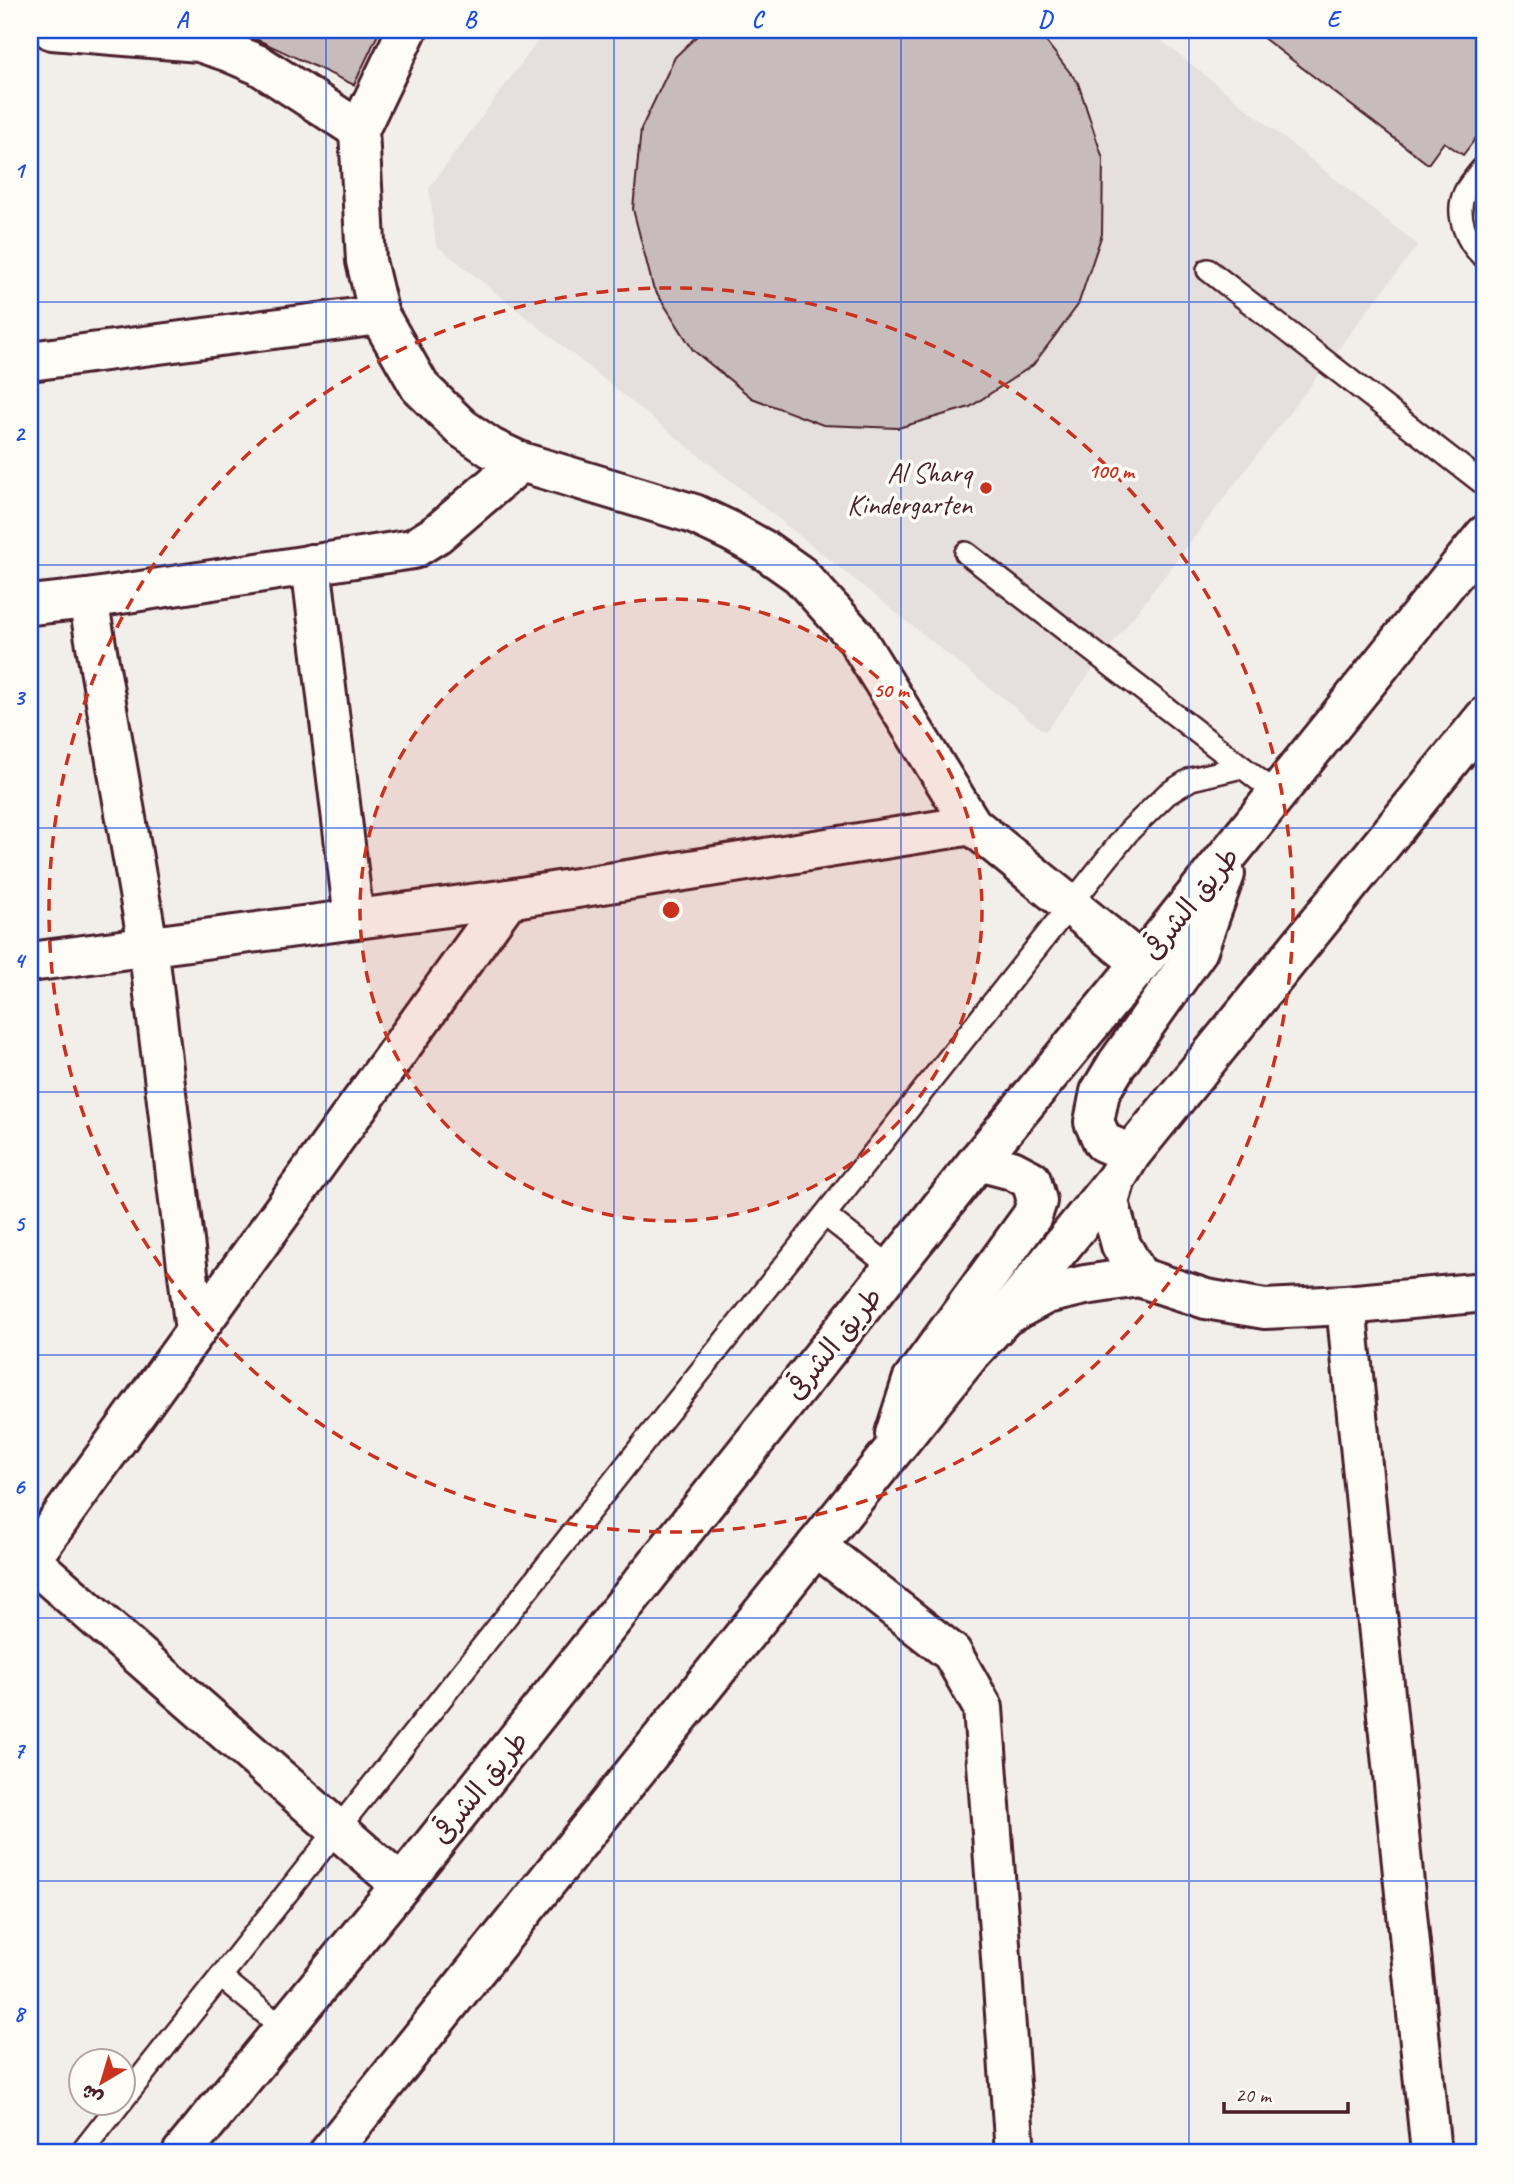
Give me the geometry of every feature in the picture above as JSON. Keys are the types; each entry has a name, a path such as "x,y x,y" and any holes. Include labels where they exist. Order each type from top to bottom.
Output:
{"street":[{"path":"52,30 199,42 259,65 359,130"},
{"path":"407,30 359,130 366,261 379,316 420,387 463,428 491,448 521,462 694,514 766,551 800,575 855,636 972,825 1141,963"},
{"path":"30,361 379,316"},
{"path":"30,605 88,599 413,549 436,534 521,462"},
{"name":"طريق الشرقى","path":"182,2153 401,1885 892,1268 1485,535"},
{"path":"311,564 354,919"},
{"path":"88,599 148,945 195,1331"},
{"path":"328,2153 1485,717"},
{"path":"30,962 508,899 972,825"},
{"path":"1124,1167 1103,1142 1094,1122 1100,1092 1198,950 1235,846"},
{"path":"401,1885 30,1560 508,899"},
{"path":"888,1457 912,1381 1032,1216 1037,1201 1031,1180 1012,1170 978,1161"},
{"path":"1124,1167 1109,1202 1121,1245 1139,1277"},
{"path":"1005,1316 1046,1294 1139,1277 1206,1298 1265,1309 1346,1305 1485,1292"},
{"path":"1346,1305 1431,2153"},
{"path":"816,1546 952,1653 983,1707 1015,2153"}],"lane":[{"path":"1485,165 1464,193 1461,214 1465,231 1485,258"},
{"path":"1208,270 1485,485"},
{"path":"966,553 1277,794"},
{"path":"136,2084 1129,831 1167,794 1191,779 1242,767"},
{"path":"825,1216 892,1268"},
{"path":"221,1978 284,2029"},
{"path":"81,2153 111,2116"}],"shaded area":[{"name":"Al Sharq Kindergarten","path":"546,30 1148,30 1418,245 1045,732 436,245 429,188"}],"building":[{"path":"237,30 380,30 354,85"},
{"path":"703,30 1037,30 1078,83 1103,159 1102,234 1078,305 1033,365 970,407 898,428 823,425 752,398 693,350 653,287 633,209 641,129 675,57"},
{"path":"1253,30 1485,30 1485,126 1463,155 1444,142 1428,164"}],"place":[{"name":"Al Sharq Kindergarten","path":"986,488"}]}
